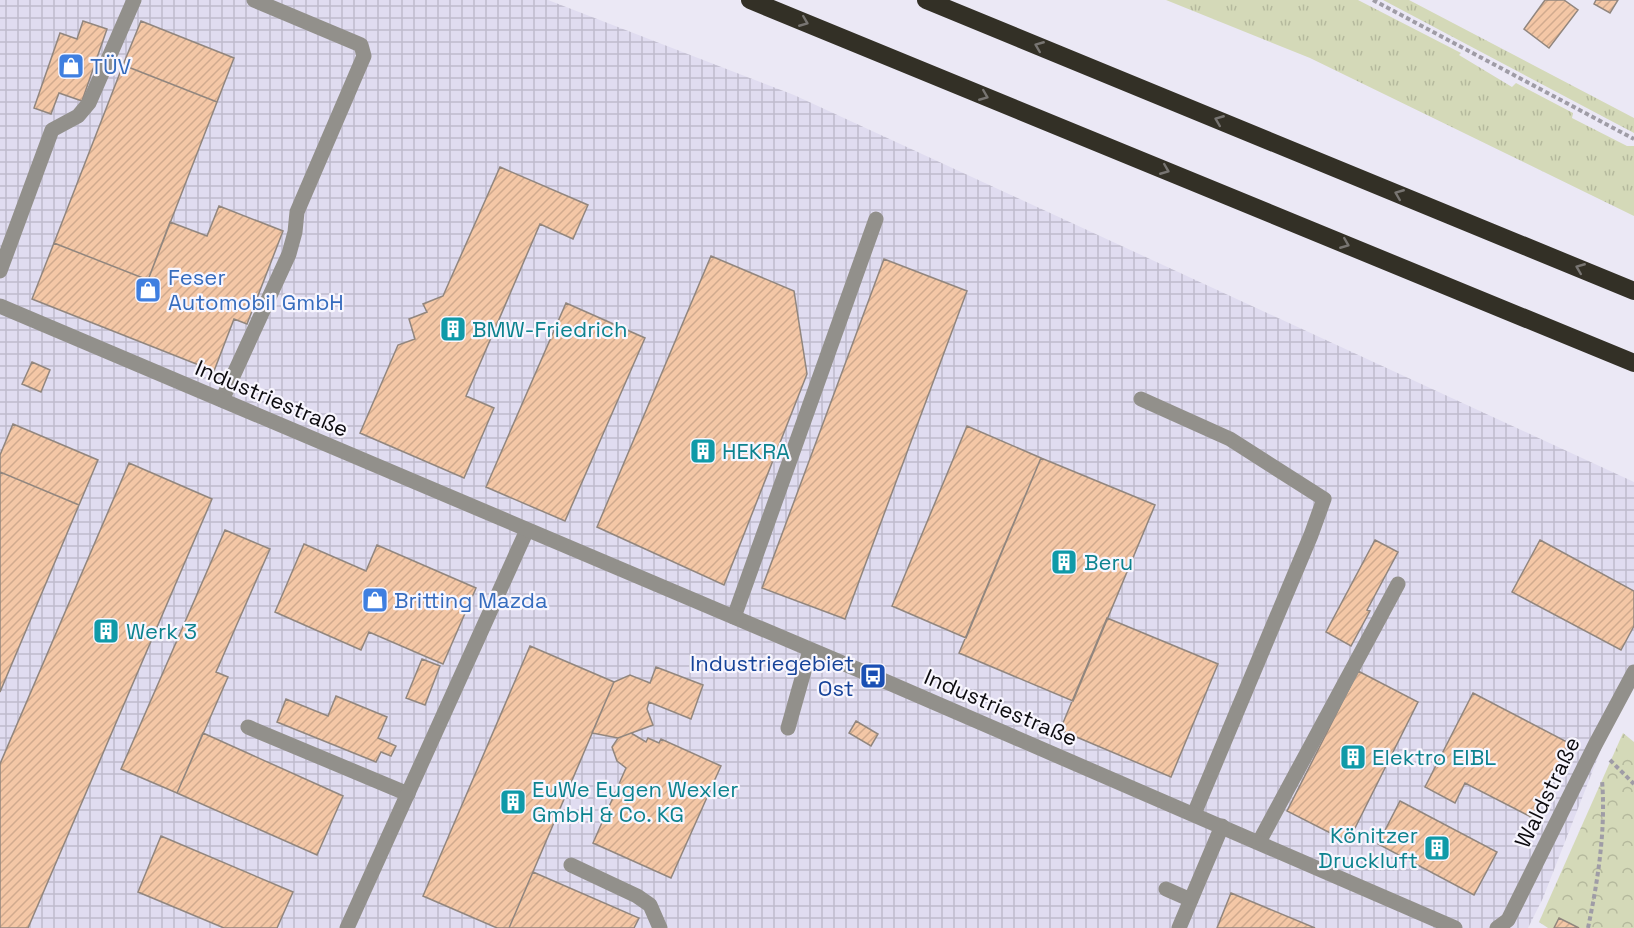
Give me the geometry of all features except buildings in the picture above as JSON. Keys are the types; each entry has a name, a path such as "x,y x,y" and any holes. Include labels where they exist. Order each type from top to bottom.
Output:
{"highway":[{"path":"750,0 1634,363"},
{"path":"926,0 1634,291"}],"street":[{"path":"0,271 52,130 78,116 89,103 134,0"},
{"path":"222,400 289,254 297,212 364,56 361,45 254,0"},
{"path":"734,617 876,219"},
{"name":"Industriestraße","path":"0,306 734,617 1455,928"},
{"path":"1141,399 1230,439 1324,499 1194,814"},
{"path":"347,928 527,530"},
{"path":"1259,842 1398,584"},
{"path":"788,728 810,650"},
{"name":"Waldstraße","path":"1497,928 1508,920 1634,672"},
{"path":"248,727 408,794"},
{"path":"1179,928 1222,826"},
{"path":"571,865 638,896 650,905 660,928"},
{"path":"1166,889 1191,900"}],"path":[{"path":"1373,0 1634,139"},
{"path":"1595,745 1634,784"},
{"path":"1588,928 1597,887 1601,843 1602,782 1595,745"}],"shaded area":[{"path":"0,0 548,0 794,95 1634,482 1634,665 1543,898 1528,928 0,928"}],"green space":[{"path":"1166,0 1358,0 1461,53 1459,55 1512,87 1516,83 1573,113 1572,118 1627,146 1634,146 1634,216 1310,58"},
{"path":"1383,0 1409,0 1634,118 1634,133"},
{"path":"1623,733 1634,742 1634,928 1548,928 1539,922"}],"place":[{"name":"TÜV","path":"71,66"},
{"name":"Feser Automobil GmbH","path":"148,290"},
{"name":"BMW-Friedrich","path":"453,329"},
{"name":"HEKRA","path":"703,451"},
{"name":"Beru","path":"1064,562"},
{"name":"Britting Mazda","path":"375,600"},
{"name":"Werk 3","path":"106,631"},
{"name":"Industriegebiet Ost","path":"873,676"},
{"name":"Elektro EIBL","path":"1353,757"},
{"name":"EuWe Eugen Wexler GmbH & Co. KG","path":"513,802"},
{"name":"Könitzer Druckluft","path":"1437,848"}]}
